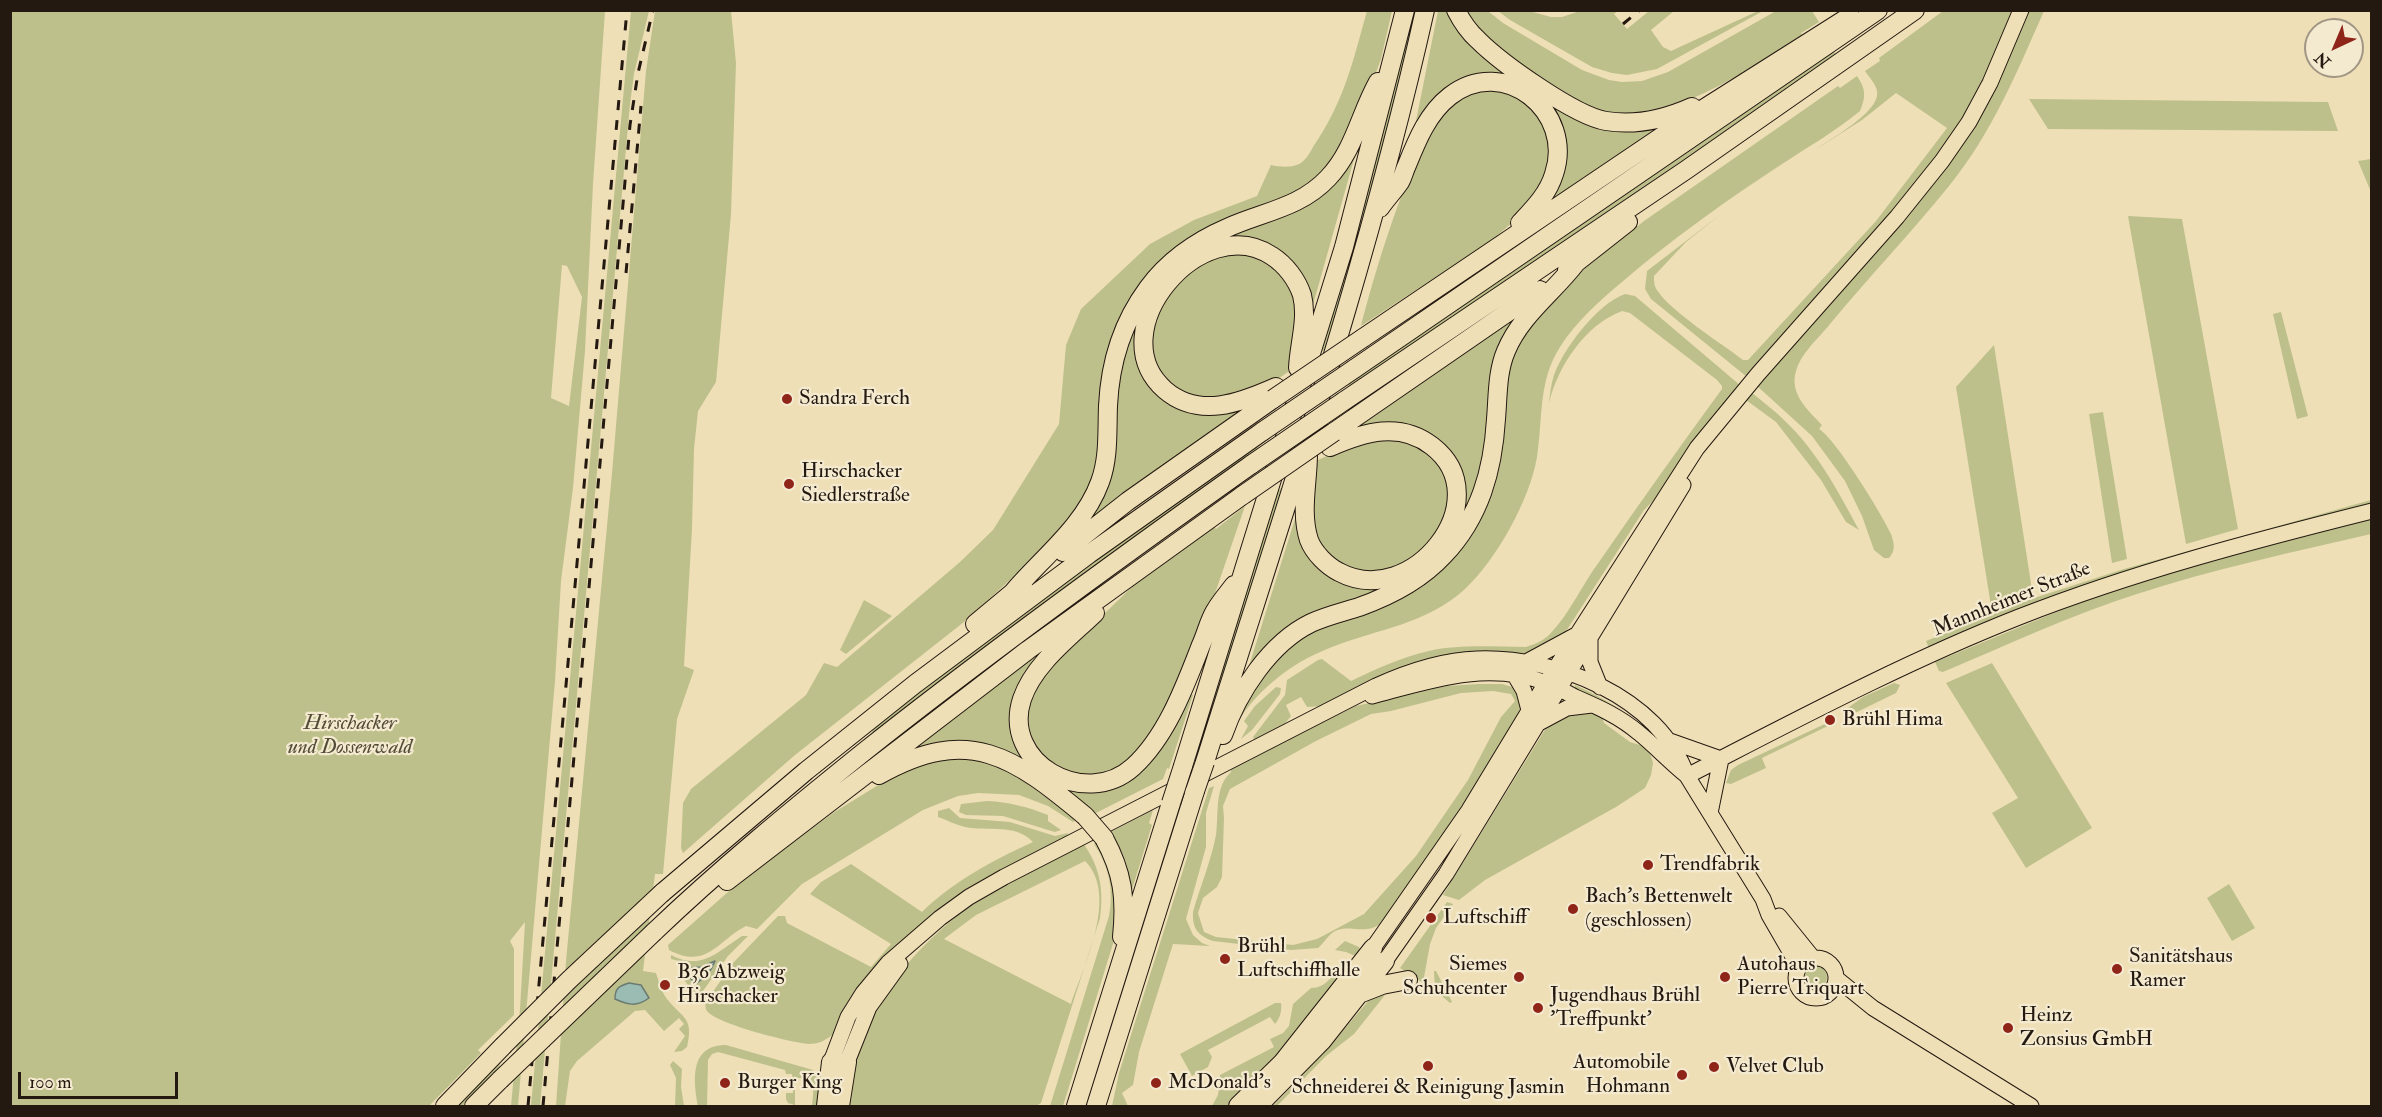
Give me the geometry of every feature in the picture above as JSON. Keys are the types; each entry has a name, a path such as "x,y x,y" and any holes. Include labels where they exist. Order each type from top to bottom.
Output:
{"highway":[{"path":"1076,1107 1344,247 1405,10"},
{"path":"1096,1107 1195,791 1210,754 1309,431 1396,135 1425,10"},
{"path":"1456,10 1467,29 1493,53 1571,107 1598,119 1626,123 1649,122 1722,97"},
{"path":"445,1107 503,1046 616,935 806,771 915,684 1079,561 1834,34 1859,10"},
{"path":"915,684 940,653 1013,592 1128,501 1274,393 1309,375 1722,97 1878,10"},
{"path":"677,915 811,794 932,697 1025,627 1252,464 1686,170 1915,10"},
{"path":"1013,592 1070,531 1092,500 1105,463 1109,392 1116,348 1126,323 1150,286 1165,269 1195,245 1228,227 1289,206 1308,195 1329,177 1346,153 1376,85 1394,58"},
{"path":"1373,216 1401,181 1422,130 1437,107 1452,94 1470,85 1487,82 1504,83 1526,93 1542,105 1556,130 1558,150 1555,174 1548,190 1498,247"},
{"path":"474,1107 654,932 1123,580 1300,456 1320,451 1332,439 1576,263 1666,194 1686,170"},
{"path":"1274,393 1232,404 1207,407 1195,405 1172,395 1154,378 1143,350 1142,334 1147,316 1154,301 1168,284 1184,267 1199,256 1229,245 1256,248 1277,259 1294,278 1303,306 1296,404"},
{"path":"1210,754 1254,676 1269,655 1284,641 1312,622 1374,601 1406,586 1443,556 1455,542 1476,509 1488,478 1495,440 1498,388 1505,353 1524,319 1564,279 1576,263"},
{"path":"1309,431 1304,519 1310,540 1318,555 1334,569 1359,579 1386,579 1414,567 1436,548 1452,524 1456,495 1453,475 1445,459 1423,439 1397,430 1332,439"},
{"path":"1123,580 1109,599 1044,662 1032,678 1022,701 1020,722 1029,752 1048,772 1074,783 1100,783 1112,780 1132,768 1151,747 1182,689 1215,610 1242,574"},
{"path":"860,779 879,775 904,762 939,750 974,749 993,753 1021,768 1085,816 1104,838 1121,876 1124,896 1124,923 1118,972"},
{"path":"1258,1107 1322,1041 1359,994 1379,954"},
{"path":"1238,1107 1282,1063 1379,954"},
{"path":"1359,994 1408,980"},
{"path":"1108,1107 1113,1080 1115,1046"},
{"path":"826,1107 839,1062"},
{"path":"839,1062 840,1107"}],"main road":[{"path":"1379,954 1446,874 1537,724 1552,686 1682,469 1758,374 1897,217 1942,161 1969,122 1990,83 2021,10"},
{"name":"Mannheimer Straße","path":"1687,776 1901,668 2041,608 2181,561 2372,511"},
{"path":"1528,661 1584,636"},
{"path":"1584,636 1590,662 1600,687"},
{"path":"839,1062 840,1034 863,993 898,952 969,897 1385,682 1421,668 1475,659 1528,661 1562,670 1600,687 1630,705 1670,741 1680,757 1687,776 1763,899 1813,958"},
{"path":"1346,703 1448,676 1514,674 1552,686 1612,713 1639,733 1687,776"},
{"path":"1514,674 1524,691 1529,710"},
{"path":"1379,954 1529,710 1552,686"},
{"path":"1537,724 1567,708 1595,705"},
{"path":"1670,741 1721,759 1710,813"},
{"path":"1763,899 1769,915 1799,967"},
{"path":"1813,958 1822,958 1835,970 1833,985 1817,998 1804,994 1797,984 1796,975 1802,963 1813,958"},
{"path":"1833,985 2031,1107"}],"green space":[{"name":"Hirschacker und Dossenwald","path":"10,11 605,11 593,184 585,351 573,488 561,581 555,681 518,1106 511,1106 525,922 510,941 514,949 514,1015 478,1050 481,1053 429,1106 11,1106","holes":["562,265 567,266 582,297 569,406 551,398"]},
{"path":"631,11 649,11 634,74 630,104 540,1106 531,1106"},
{"path":"655,11 731,11 736,63 731,214 716,382 698,411 694,449 684,666 694,670 677,719 663,874 655,874 643,971 656,973 665,996 686,1019 689,1037 687,1047 682,1051 674,1052 685,1036 679,1029 684,1024 679,1018 664,1031 645,1010 635,1011 577,1061 570,1071 565,1106 556,1106 566,961 612,473 646,71"},
{"path":"1367,11 1392,11 1381,59 1372,83 1334,159 1307,187 1289,197 1232,218 1119,321 1107,352 1103,374 1098,458 1091,486 1073,515 1036,556 964,622 795,755 683,853 681,848 683,803 691,789 806,695 824,663 837,667 960,562 993,530 1059,424 1066,345 1081,309 1150,244 1194,220 1257,196 1271,165 1292,166 1301,163 1307,157 1333,114 1340,97"},
{"path":"1413,11 1417,11 1373,187 1326,350 1321,351 1381,139"},
{"path":"1438,11 1452,11 1573,113 1673,119 1543,206 1557,123 1486,77 1413,136"},
{"path":"1465,11 1488,11 1503,23 1582,70 1609,80 1622,82 1642,81 1668,72 1776,11 1812,11 1819,22 1801,33 1803,36 1705,93 1678,104 1651,111 1624,114 1589,109 1565,96 1484,36"},
{"path":"1498,11 1529,11 1551,17 1562,17 1580,11 1618,11 1614,14 1627,29 1649,11 1674,11 1651,30 1663,47 1671,51 1758,11 1763,11 1657,69 1627,75 1592,67"},
{"path":"1943,11 2015,11 1977,95 1933,165 1747,377 1651,299 1645,289 1647,271 1721,214 1686,242 1654,276 1654,283 1673,308 1743,360 1748,360 1876,221 1947,128 1896,93 1862,120 1818,148 1864,115 1876,99 1877,91 1874,83 1865,71"},
{"path":"2026,11 2044,11 2003,102 1978,145 1935,203 1811,346 1798,364 1796,371 1795,387 1801,401 1822,425 1819,429 1836,446 1858,477 1891,534 1894,549 1889,558 1884,558 1874,550 1862,516 1845,481 1812,436 1756,385 1929,188"},
{"path":"1833,51 1838,56 1347,390 1350,381"},
{"path":"1857,76 1864,93 1860,111 1720,206 1660,250 1597,304 1566,338 1548,373 1542,400 1537,457 1520,509 1489,562 1465,589 1450,601 1418,618 1332,647 1299,663 1269,685 1256,698 1235,727 1227,744 1223,745 1228,732 1264,674 1292,643 1319,628 1365,612 1491,494 1501,454 1505,391 1511,359 1522,335 1578,274 1644,221 1838,86 1840,88"},
{"path":"1487,89 1517,95 1546,126 1551,155 1541,186 1514,221 1491,241 1361,326 1399,202 1429,136 1445,112 1461,97"},
{"path":"2029,99 2328,102 2338,131 2048,129"},
{"path":"1360,138 1309,319 1302,286 1294,270 1283,258 1263,247 1235,243 1208,248 1183,262 1162,281 1147,305 1138,331 1139,358 1151,383 1162,395 1185,408 1210,410 1251,404 1078,528 1097,499 1105,479 1110,457 1111,389 1114,372 1126,334 1134,316 1148,295 1181,260 1208,242 1285,212 1317,193 1339,171"},
{"path":"2372,159 2371,192 2358,161"},
{"path":"2128,216 2182,219 2238,529 2186,544"},
{"path":"1244,253 1270,264 1281,273 1294,298 1296,329 1288,372 1263,389 1205,400 1176,391 1157,369 1150,331 1167,295 1198,265 1214,257"},
{"path":"1625,294 1635,296 1741,386 1662,492 1644,510 1563,636 1540,652 1470,656 1324,706 1307,707 1301,697 1286,705 1291,716 1283,726 1255,741 1253,737 1285,695 1287,680 1318,660 1322,659 1351,681 1399,660 1429,651 1465,647 1526,647 1545,639 1557,626 1614,540 1722,389 1717,380 1630,313 1622,311 1596,326 1575,348 1559,375 1549,403 1554,375 1573,340 1604,307"},
{"path":"2281,312 2308,416 2297,419 2273,314"},
{"path":"1522,313 1478,494 1423,568 1341,608 1244,682 1299,506 1315,556 1392,582 1456,523 1441,448 1351,431"},
{"path":"1994,345 2032,590 1991,606 1956,387"},
{"path":"1752,393 1780,416 1807,445 1835,486 1859,530 1846,522 1821,480 1776,422 1746,400"},
{"path":"2103,412 2127,559 2112,563 2089,414"},
{"path":"1386,437 1409,442 1426,450 1439,465 1448,493 1443,521 1426,547 1402,565 1378,572 1359,569 1334,559 1317,536 1312,506 1318,460 1346,447"},
{"path":"1258,444 1256,453 874,733 870,729 986,638"},
{"path":"1284,486 1198,758 1191,761 1276,492"},
{"path":"2371,500 2371,504 1929,648 1926,641 2025,601 2124,569"},
{"path":"1245,506 1210,608 1170,698 1148,738 1125,764 1111,773 1076,776 1044,759 1031,738 1028,719 1031,697 1048,668 1135,584 1213,526 1216,529"},
{"path":"2371,517 2371,534 2224,569 2112,602 1943,672 1939,671 1935,662 2133,582"},
{"path":"864,600 892,616 846,654 840,650"},
{"path":"1063,633 1019,697 1040,770 1111,785 1186,692 1193,695 1169,769 1167,768 1163,779 1094,814 1003,753 901,758"},
{"path":"1992,663 2092,828 2026,868 1992,813 2018,798 1946,683"},
{"path":"1894,683 1900,685 1896,693 1857,712 1845,710 1863,697"},
{"path":"1502,684 1512,687 1522,705 1521,713 1479,788 1380,924 1368,929 1337,930 1318,948 1291,950 1213,941 1203,937 1195,927 1193,912 1214,845 1218,801 1222,785 1231,772 1231,768 1356,706 1446,686","holes":["1493,691 1511,694 1515,701 1501,717 1468,780 1416,856 1364,914 1317,939 1293,945 1216,937 1204,932 1198,913 1203,898 1217,887 1222,877 1223,806 1230,789 1316,741 1371,714 1461,693"]},
{"path":"1575,685 1603,699 1628,715 1676,756 1613,706 1575,688"},
{"path":"1276,687 1281,688 1280,694 1252,730 1241,739 1248,726 1244,721 1255,706"},
{"path":"1595,711 1602,717 1604,723 1630,742 1646,747 1653,763 1645,788 1616,807 1485,880 1459,900 1443,895 1546,728 1557,717"},
{"path":"1831,721 1832,724 1762,758 1766,768 1731,784 1726,783 1731,770 1738,765"},
{"path":"945,758 987,760 1031,783 1030,786 1077,819 1073,822 1048,806 1019,795 978,793 958,796 923,810 802,884 757,929 746,926 702,955 693,957 669,950 668,945 737,884 833,813 888,779"},
{"path":"1214,786 1206,813 1206,847 1186,919 1193,935 1202,943 1210,946 1173,944 1139,1052 1133,1085 1122,1093 1128,1106 1112,1106 1119,1073 1209,788"},
{"path":"1187,796 1089,1106 1083,1106 1179,800"},
{"path":"987,801 1018,805 1048,815 1048,821 1061,830 1055,832 1003,816 966,815 959,812 961,804"},
{"path":"949,808 960,818 1010,822 1055,836 1068,833 1067,837 953,901 831,1036 823,1041 809,1044 772,1037 726,1022 707,1011 705,1003 733,963 778,916 785,916 787,923 871,967 891,944 810,894 821,882 851,864 922,912 974,872 1033,842 1018,832 965,827 938,817 938,811"},
{"path":"1153,810 1149,823 1152,825 1130,896 1109,833"},
{"path":"1099,841 1116,876 1116,934 1063,1106 1050,1106 1109,916 1111,897 1109,878 1094,844"},
{"path":"1083,843 1097,870 1101,888 1100,918 1096,929 1099,892 1095,875 1085,861 976,915 944,939 1071,1004 1083,971 1041,1103 1036,1106 847,1106 853,1067 863,1035 874,1011 889,988 923,947 943,928 997,888"},
{"path":"2229,884 2255,928 2232,941 2207,898"},
{"path":"1447,902 1453,904 1436,928 1430,944 1423,983 1400,968"},
{"path":"742,936 748,936 728,956 698,998 684,980 679,961 671,959 671,955 692,961 700,960 717,953"},
{"path":"1345,941 1359,947 1362,953 1360,958 1335,950"},
{"path":"1342,962 1349,967 1317,1016 1231,1106 1212,1106 1218,1095 1220,1075 1274,1047 1270,1039 1283,1033 1289,1026 1293,1004 1311,988 1326,983"},
{"path":"1816,966 1824,969 1827,977 1824,985 1816,988 1808,985 1805,977 1808,969"},
{"path":"1434,971 1452,1002 1450,1003 1435,990"},
{"path":"1386,991 1354,1034 1326,1056 1277,1106 1273,1106 1323,1054 1369,1000"},
{"path":"1275,1003 1281,1003 1281,1012 1275,1024 1270,1017 1208,1050 1212,1057 1208,1067 1192,1076 1180,1054"},
{"path":"726,1045 813,1070 820,1081 819,1106 812,1106 813,1088 809,1078 795,1078 795,1105 788,1103 786,1093 793,1093 792,1074 786,1074 785,1070 718,1052 712,1054 708,1060 707,1106 698,1106 695,1075 700,1057 714,1047"},
{"path":"501,1060 500,1066 486,1085 462,1106 457,1106"},
{"path":"673,1061 682,1069 681,1087 684,1106 675,1106 676,1078 670,1065"}],"water":[{"path":"715,961 708,973 697,983 691,979 688,973 690,968 701,967"},
{"path":"629,983 641,985 649,998 632,1004 615,999 618,988"}],"railway":[{"path":"528,1106 627,10"},
{"path":"543,1106 630,125 638,73 653,10"},
{"path":"1623,24 1640,10"},
{"path":"626,273 641,106"}],"place":[{"name":"Sandra Ferch","path":"787,399"},
{"name":"Hirschacker Siedlerstraße","path":"789,484"},
{"name":"Brühl Hima","path":"1830,720"},
{"name":"Trendfabrik","path":"1648,865"},
{"name":"Bach's Bettenwelt (geschlossen)","path":"1573,909"},
{"name":"Luftschiff","path":"1431,918"},
{"name":"Brühl Luftschiffhalle","path":"1225,959"},
{"name":"Sanitätshaus Ramer","path":"2117,969"},
{"name":"Siemes Schuhcenter","path":"1519,977"},
{"name":"Autohaus Pierre Triquart","path":"1725,977"},
{"name":"B36 Abzweig Hirschacker","path":"665,985"},
{"name":"Jugendhaus Brühl 'Treffpunkt'","path":"1538,1008"},
{"name":"Heinz Zonsius GmbH","path":"2008,1028"},
{"name":"Schneiderei & Reinigung Jasmin","path":"1428,1066"},
{"name":"Velvet Club","path":"1714,1067"},
{"name":"Automobile Hohmann","path":"1682,1075"},
{"name":"Burger King","path":"725,1083"},
{"name":"McDonald's","path":"1156,1083"}]}
